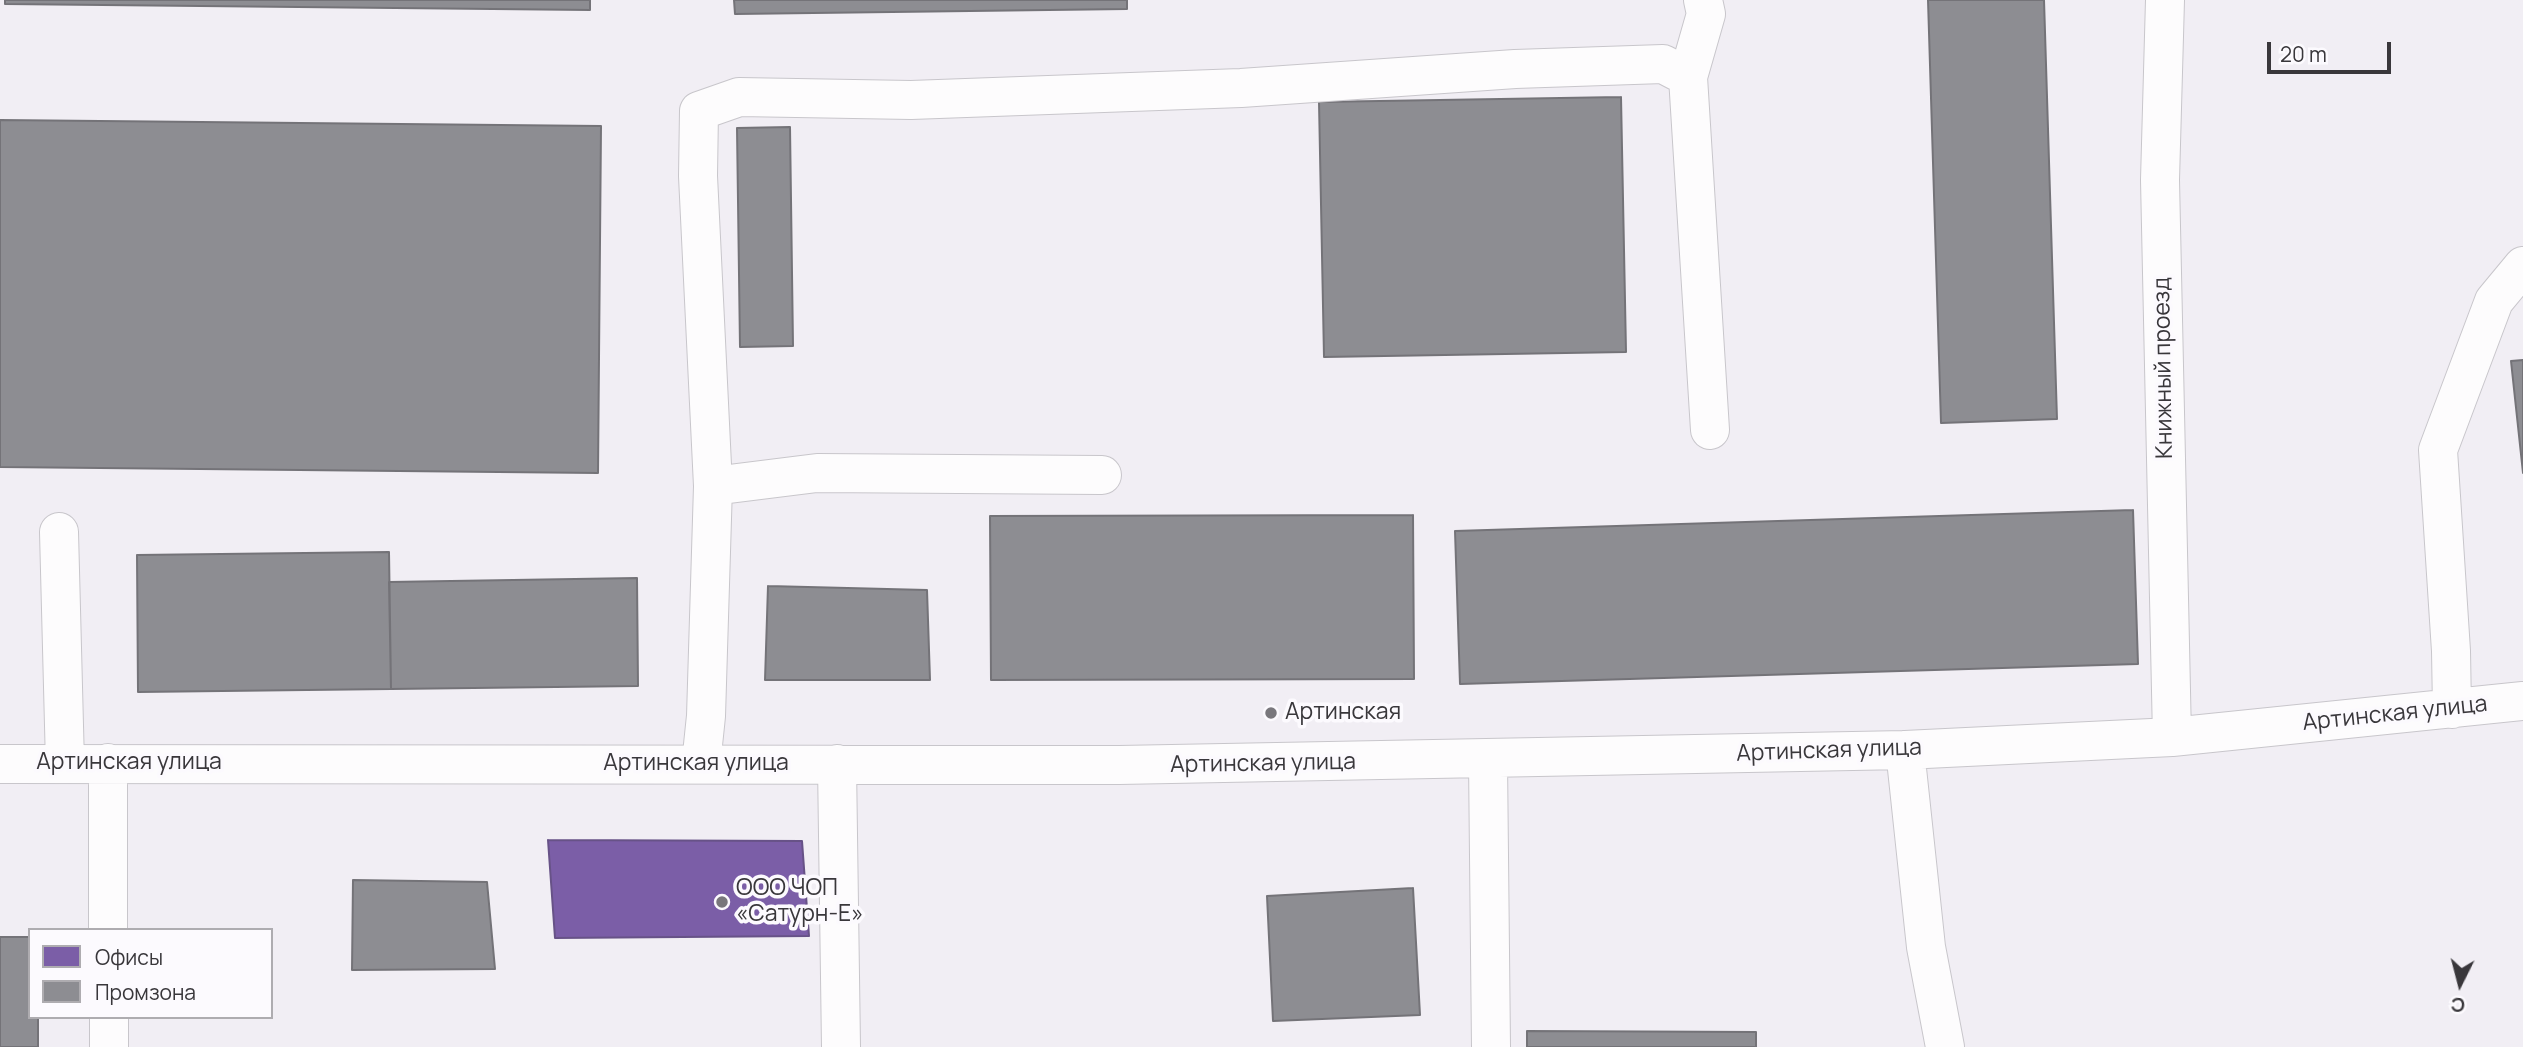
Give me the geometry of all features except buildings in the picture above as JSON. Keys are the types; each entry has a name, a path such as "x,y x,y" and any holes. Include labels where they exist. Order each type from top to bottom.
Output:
{"street":[{"path":"1703,0 1706,14 1688,77 1710,430"},
{"name":"Книжный проезд","path":"2165,0 2160,180 2172,737"},
{"path":"701,764 706,716 713,486 699,190 699,111 739,97 911,100 1241,88 1515,69 1663,64 1688,77"},
{"path":"2452,709 2451,651 2438,450 2494,301 2523,267"},
{"path":"713,486 817,473 1102,475"},
{"path":"59,532 65,764"},
{"name":"Артинская улица","path":"0,764 1119,765 1905,750 2172,737 2523,701"},
{"path":"1905,750 1926,947 1945,1047"},
{"path":"1488,760 1490,1047"},
{"path":"108,763 108,928"},
{"path":"837,764 841,1047"},
{"path":"109,1019 109,1047"}],"place":[{"name":"Артинская","path":"1271,713"},
{"name":"ООО ЧОП «Сатурн-Е»","path":"722,902"}]}
